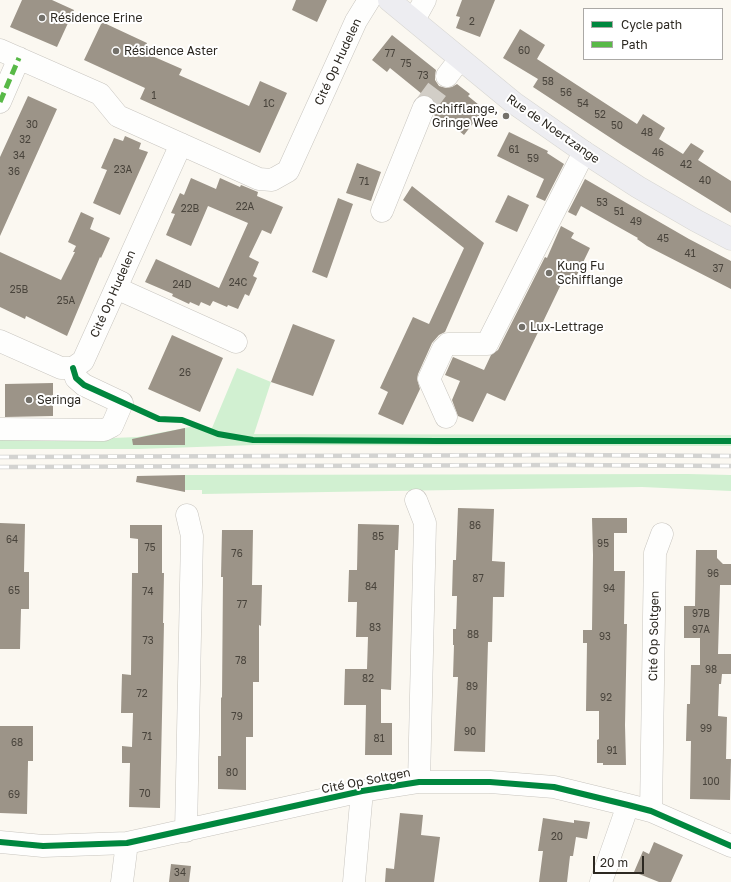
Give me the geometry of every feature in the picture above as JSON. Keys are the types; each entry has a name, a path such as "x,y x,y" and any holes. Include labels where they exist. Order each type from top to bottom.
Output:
{"main road":[{"name":"Rue de Noertzange","path":"388,0 514,103 584,152 638,187 731,239"}],"street":[{"name":"Cité Op Hudelen","path":"0,102 9,54 100,94 118,116 260,179 272,180 288,171 356,21 369,0"},
{"path":"414,20 425,0"},
{"path":"447,76 460,59"},
{"path":"382,211 424,107"},
{"name":"Cité Op Hudelen","path":"73,368 83,362 181,144"},
{"path":"446,417 429,379 443,349 448,344 488,344 584,152"},
{"path":"116,288 236,342"},
{"path":"0,341 61,368 73,368 76,378 84,385 122,403 112,426 104,430 0,429"},
{"name":"Cité Op Soltgen","path":"416,500 425,523 419,782"},
{"path":"186,831 192,536 187,515"},
{"name":"Cité Op Soltgen","path":"651,811 655,553 662,534"},
{"name":"Cité Op Soltgen","path":"0,842 43,846 127,843 362,791 419,782 490,782 554,787 628,804 651,811 731,846"},
{"name":"Cité Op Soltgen","path":"354,882 362,791"},
{"path":"602,882 628,804"},
{"path":"122,882 127,843"}],"green space":[{"path":"237,368 271,382 254,434 731,435 731,446 255,445 139,449 0,449 0,439 62,440 138,437 195,426 212,428"},
{"path":"185,475 731,475 731,491 642,487 202,494 202,490 185,490"}],"building":[{"name":"Résidence Erine","path":"22,0 52,0 74,10 57,47 10,27"},
{"path":"296,0 327,0 317,22 292,10"},
{"path":"462,0 495,0 480,37 456,28 460,17 456,16"},
{"path":"102,22 147,43 143,52 182,69 179,75 249,106 260,81 287,93 260,153 140,99 145,88 84,60"},
{"path":"520,29 545,45 537,59 637,124 643,114 665,128 659,139 683,154 691,143 704,151 698,160 731,181 731,213 623,146 533,87 538,79 503,58"},
{"path":"392,35 436,70 435,80 439,86 446,88 457,84 470,94 468,96 484,109 464,135 447,121 445,124 434,115 436,106 434,99 428,95 421,95 422,94 390,68 387,72 372,60"},
{"path":"28,96 57,109 0,236 0,157"},
{"path":"509,132 548,151 547,153 564,164 545,201 536,197 544,179 497,156"},
{"path":"125,136 141,143 139,149 148,152 120,215 93,203 107,170 101,168 114,138 123,141"},
{"path":"357,163 381,172 371,201 346,193"},
{"path":"191,178 216,189 220,178 240,187 241,185 258,192 257,196 283,207 271,234 262,230 249,257 259,262 253,276 257,278 249,296 245,294 238,309 228,305 227,307 213,301 210,306 201,302 199,306 190,302 189,304 172,296 173,294 145,282 156,259 219,288 248,223 208,206 191,246 166,235 175,214 171,213 180,193 184,195"},
{"path":"585,179 689,239 731,261 731,289 647,246 637,239 638,238 581,206 576,216 568,212"},
{"path":"412,186 484,243 445,332 439,335 432,343 418,374 417,379 420,389 403,425 378,414 388,392 380,388 413,317 429,324 464,248 403,200"},
{"path":"508,195 529,205 517,232 495,222"},
{"path":"338,198 353,204 327,278 312,272"},
{"path":"81,212 94,218 90,229 110,238 101,258 100,257 67,336 26,316 25,319 0,307 0,252 61,280 75,252 73,252 76,246 68,242"},
{"path":"561,226 574,233 571,238 590,248 574,281 565,276 505,401 487,393 473,422 458,416 452,400 460,381 445,375 453,357 484,370 491,355 498,350 545,257 547,258"},
{"path":"293,324 335,340 313,396 271,382"},
{"path":"172,335 223,358 200,412 148,389"},
{"name":"Seringa","path":"53,383 53,416 5,417 5,384"},
{"path":"185,428 185,445 133,445 132,439"},
{"path":"185,475 185,492 136,482 137,476"},
{"path":"458,508 494,509 492,561 505,562 504,597 493,597 492,642 488,642 485,752 454,751 458,677 453,677 453,629 456,629 457,596 452,596 453,560 456,560"},
{"path":"592,518 627,518 627,533 614,533 614,571 625,571 624,624 627,624 625,725 626,765 603,765 603,763 597,763 599,711 586,711 587,643 583,643 583,630 592,630"},
{"path":"0,523 25,524 24,572 29,572 29,609 21,609 20,649 0,649"},
{"path":"358,524 399,525 398,550 395,550 391,690 381,689 381,723 392,723 392,755 365,755 366,705 344,705 345,669 367,669 368,637 356,637 357,602 348,602 349,570 357,570"},
{"path":"130,525 162,525 164,623 160,808 129,807 130,763 122,763 122,746 132,747 133,713 121,713 122,674 131,675 132,573 138,573 138,539 130,538"},
{"path":"222,530 253,530 252,585 262,585 261,626 259,625 259,682 253,682 253,737 246,737 246,790 218,789 218,756 221,756 221,697 222,698"},
{"path":"696,550 717,550 717,558 723,564 731,564 731,585 720,585 718,654 731,654 731,674 722,674 721,684 719,684 718,716 727,717 726,759 731,759 730,800 690,799 691,741 686,741 687,704 690,704 691,665 700,665 700,638 684,638 684,606 695,606"},
{"path":"0,726 33,726 33,761 28,761 27,814 0,813"},
{"path":"400,813 423,815 421,835 440,837 434,882 385,882 386,868 394,869"},
{"path":"543,818 574,823 574,820 590,822 587,839 576,837 573,856 570,856 567,882 539,882 543,851 538,851"},
{"path":"654,842 683,855 671,882 659,882 634,872 643,851 649,854"},
{"path":"171,864 191,866 189,882 169,882"}],"tunnel":[{"path":"424,107 447,76"}],"railway":[{"path":"0,457 564,455 731,456"},
{"path":"0,467 564,465 731,466"}],"marked path":[{"path":"0,102 19,58"}],"cycle path":[{"path":"73,368 76,378 84,385 159,419 182,420 218,434 253,440 731,441"},
{"path":"0,842 43,846 127,843 362,791 419,782 490,782 554,787 651,811 731,846"}],"place":[{"name":"Résidence Erine","path":"42,18"},
{"name":"Résidence Aster","path":"116,51"},
{"name":"Schifflange, Gringe Wee","path":"506,116"},
{"name":"Kung Fu Schifflange","path":"549,273"},
{"name":"Lux-Lettrage","path":"522,327"},
{"name":"Seringa","path":"29,400"}]}
